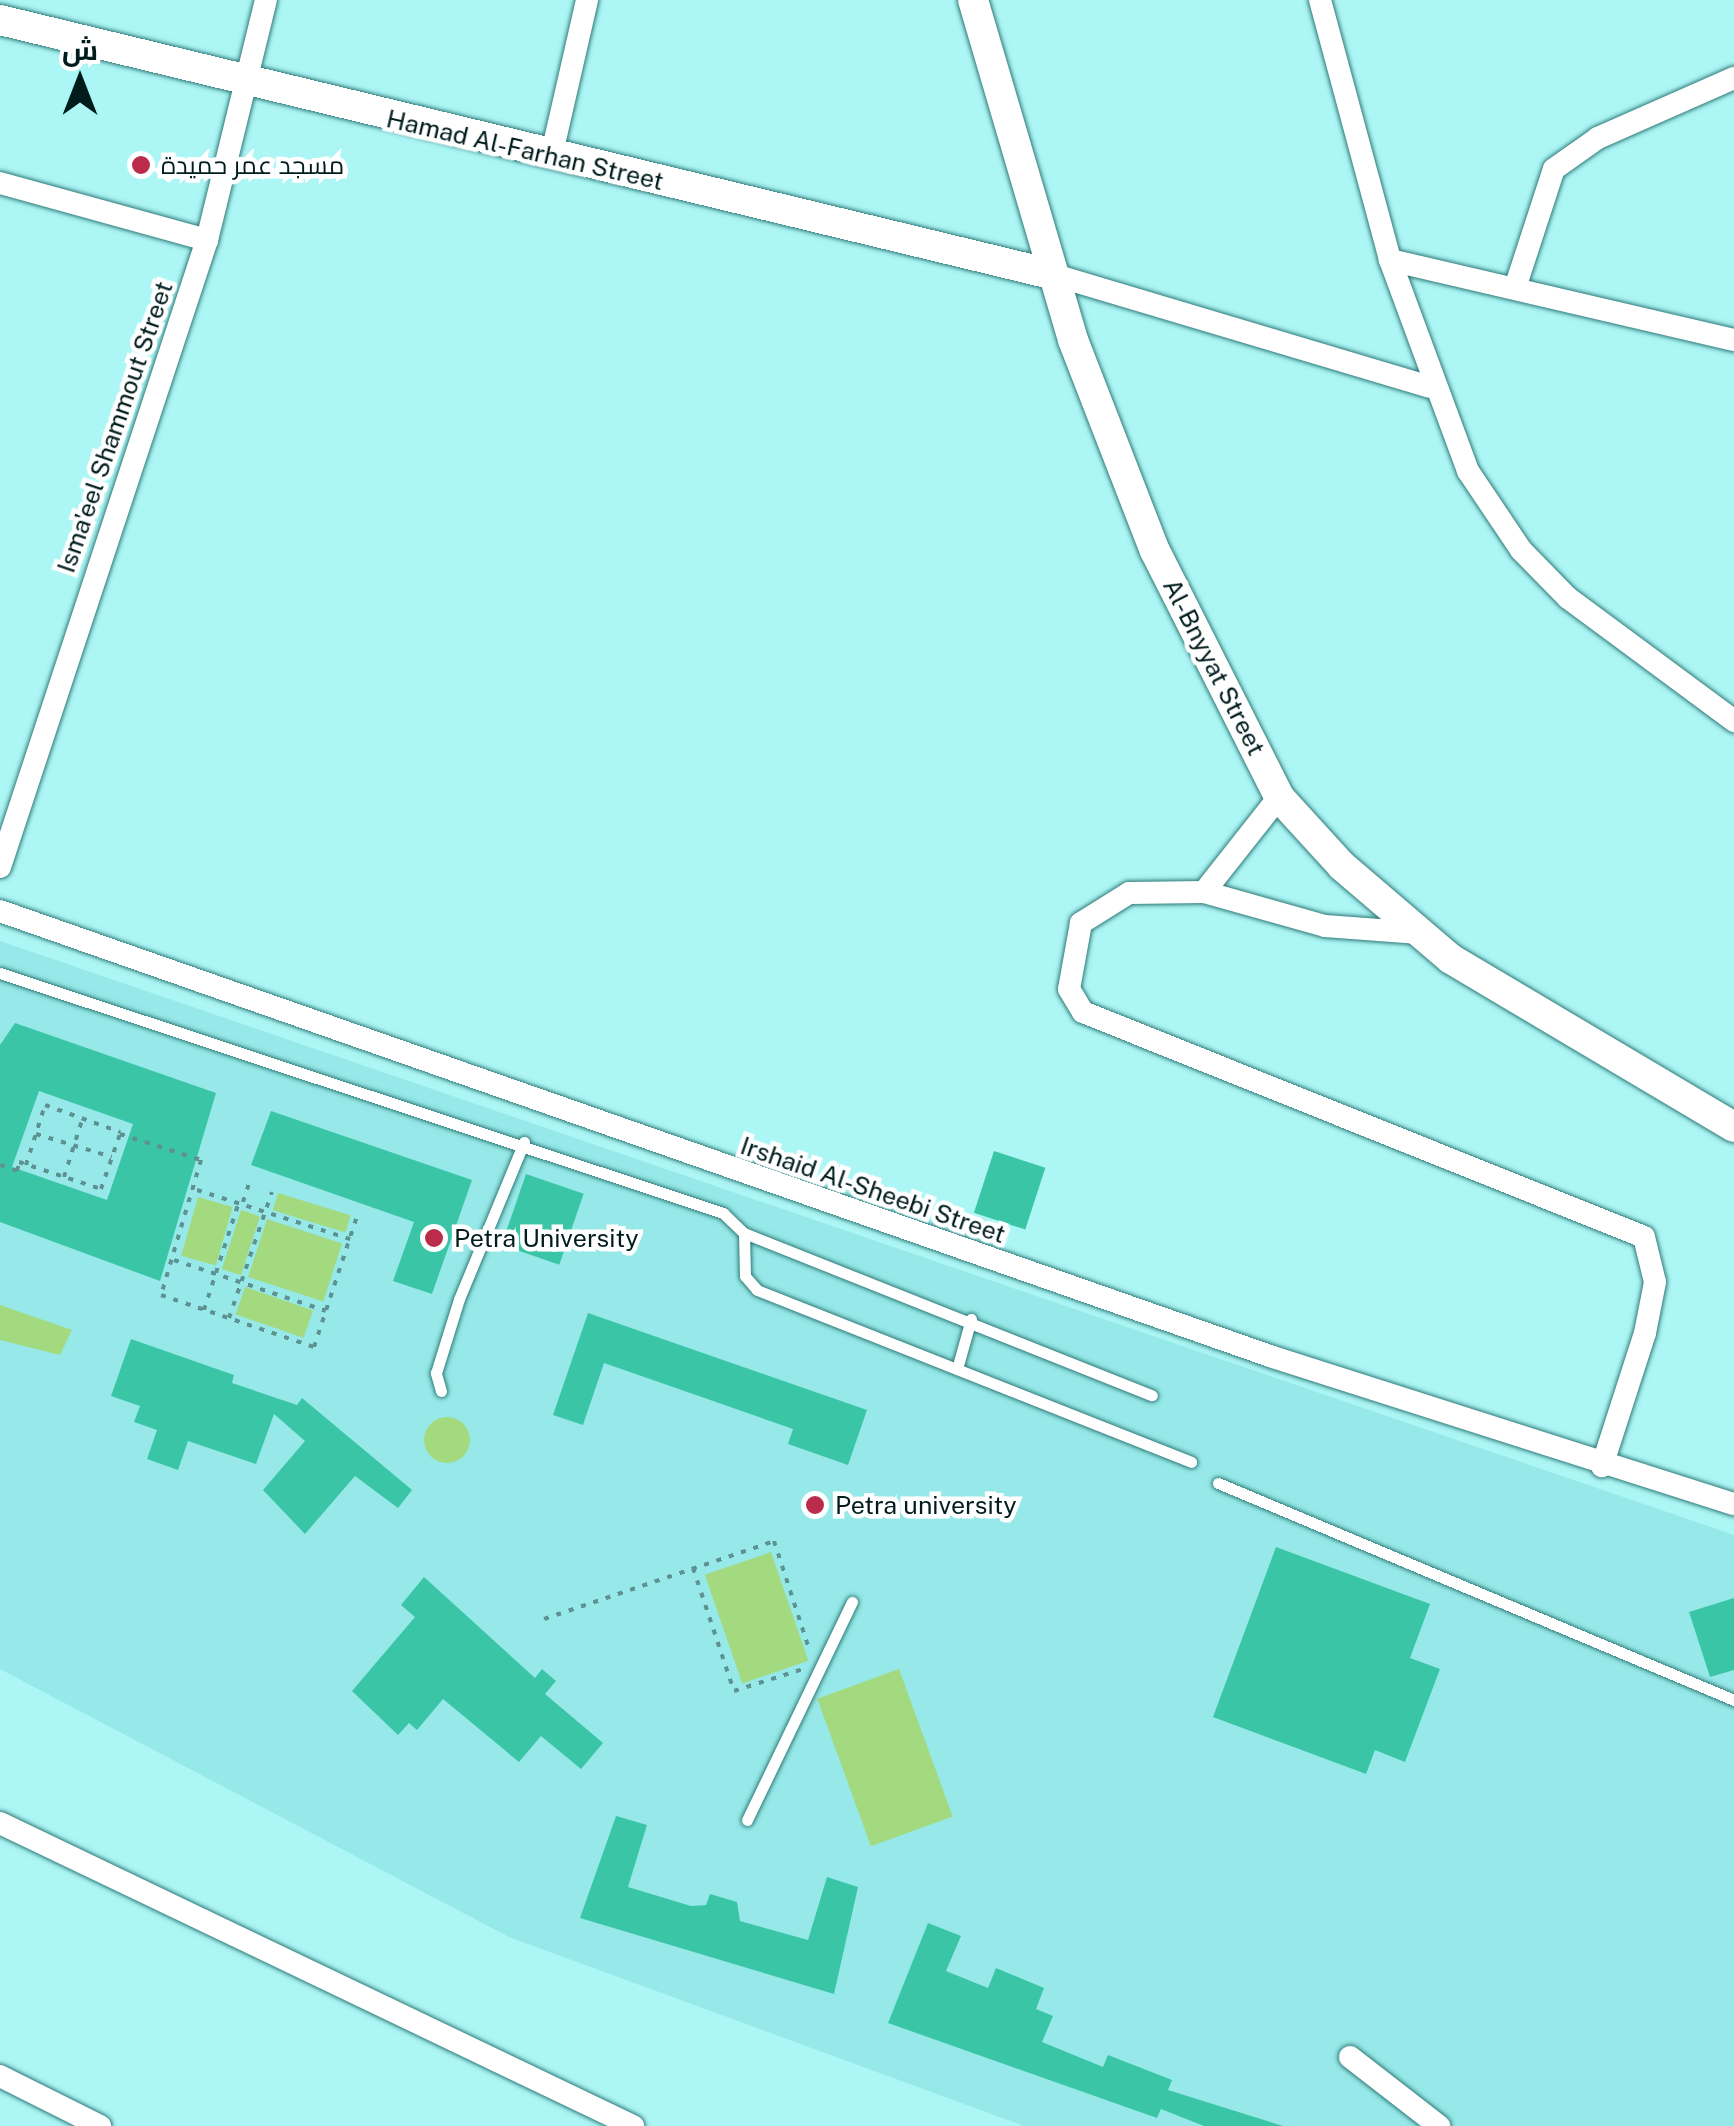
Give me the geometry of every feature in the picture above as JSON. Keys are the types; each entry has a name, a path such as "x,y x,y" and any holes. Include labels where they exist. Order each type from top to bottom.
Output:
{"main road":[{"name":"Al-Bnyyat Street","path":"973,0 1052,274 1156,550 1280,797 1418,933 1734,1127"},
{"name":"Hamad Al-Farhan Street","path":"0,20 249,86 552,153 1052,274"}],"street":[{"name":"Isma'eel Shammout Street","path":"0,867 207,240 249,86 266,0"},
{"path":"552,153 587,0"},
{"path":"1320,0 1390,260 1430,388 1468,471 1521,550 1624,646 1734,721"},
{"path":"1515,288 1554,169 1598,138 1734,78"},
{"path":"0,182 207,240"},
{"path":"1390,260 1734,340"},
{"path":"1052,274 1430,388"},
{"path":"1204,892 1280,797"},
{"path":"1418,933 1325,926 1204,892 1129,893 1089,912 1068,972 1074,1002 1644,1237 1654,1253 1648,1316 1602,1466"},
{"name":"Irshaid Al-Sheebi Street","path":"0,911 1602,1466 1734,1504"},
{"path":"0,1823 633,2126"},
{"path":"1350,2057 1439,2126"},
{"path":"0,2076 100,2126"}],"lane":[{"path":"0,972 524,1142 723,1212 744,1233 1152,1394"},
{"path":"441,1391 436,1373 459,1299 524,1142"},
{"path":"744,1233 745,1276 757,1290 1191,1462"},
{"path":"958,1370 971,1320"},
{"path":"1218,1482 1734,1700"},
{"path":"746,1820 852,1602"}],"path":[{"path":"26,1165 45,1105 201,1160 197,1190 161,1295 314,1348 358,1216"},
{"path":"64,1177 83,1117"},
{"path":"36,1134 112,1157"},
{"path":"0,1165 26,1165 101,1189 120,1134"},
{"path":"204,1310 249,1183"},
{"path":"197,1190 350,1239"},
{"path":"229,1318 272,1192"},
{"path":"174,1260 326,1311"},
{"path":"544,1618 693,1568 774,1541 814,1665 734,1691 693,1568"}],"shaded area":[{"name":"Petra University","path":"0,941 1734,1535 1734,2126 1024,2126 509,1937 0,1669"}],"green space":[{"path":"278,1193 351,1215 345,1232 273,1210"},
{"path":"198,1197 233,1207 216,1266 181,1256"},
{"path":"241,1210 260,1216 241,1275 222,1269"},
{"path":"267,1219 342,1243 323,1301 248,1277"},
{"path":"245,1287 313,1310 304,1338 236,1314"},
{"path":"0,1305 72,1330 60,1355 0,1340"},
{"path":"447,1417 463,1424 470,1440 463,1456 447,1463 431,1456 424,1440 431,1424"},
{"path":"771,1552 808,1661 742,1684 705,1575"},
{"path":"899,1669 953,1817 871,1846 817,1699"}],"building":[{"path":"15,1023 216,1093 160,1281 0,1222 0,1045","holes":["39,1091 133,1124 107,1200 12,1167"]},
{"path":"271,1111 472,1180 432,1294 393,1281 414,1222 251,1165"},
{"path":"994,1151 1045,1168 1025,1230 974,1213"},
{"path":"526,1174 584,1194 559,1265 502,1245"},
{"path":"588,1313 867,1410 848,1465 788,1444 793,1429 604,1363 583,1425 553,1415"},
{"path":"131,1339 234,1375 232,1383 297,1405 302,1398 412,1490 398,1508 355,1476 305,1534 263,1490 305,1441 274,1414 256,1464 188,1441 178,1470 147,1459 157,1430 134,1422 140,1406 111,1396"},
{"path":"1276,1547 1430,1604 1410,1658 1440,1669 1405,1762 1375,1750 1366,1774 1213,1717"},
{"path":"424,1577 535,1678 542,1669 556,1681 545,1694 603,1743 581,1769 541,1736 519,1762 443,1699 417,1730 409,1723 398,1735 352,1691 415,1617 401,1605"},
{"path":"1734,1598 1734,1670 1710,1677 1689,1612"},
{"path":"616,1816 647,1825 628,1887 691,1906 706,1905 710,1894 737,1902 740,1921 808,1940 827,1877 858,1887 834,1994 580,1918"},
{"path":"928,1923 961,1936 946,1971 988,1988 996,1968 1044,1988 1036,2009 1053,2016 1042,2042 1103,2067 1108,2055 1172,2080 1168,2090 1283,2126 1204,2126 1161,2109 1157,2118 888,2023"}],"place":[{"name":"مسجد عمر حميدة","path":"141,165"},
{"name":"Petra University","path":"434,1238"},
{"name":"Petra university","path":"815,1505"}]}
